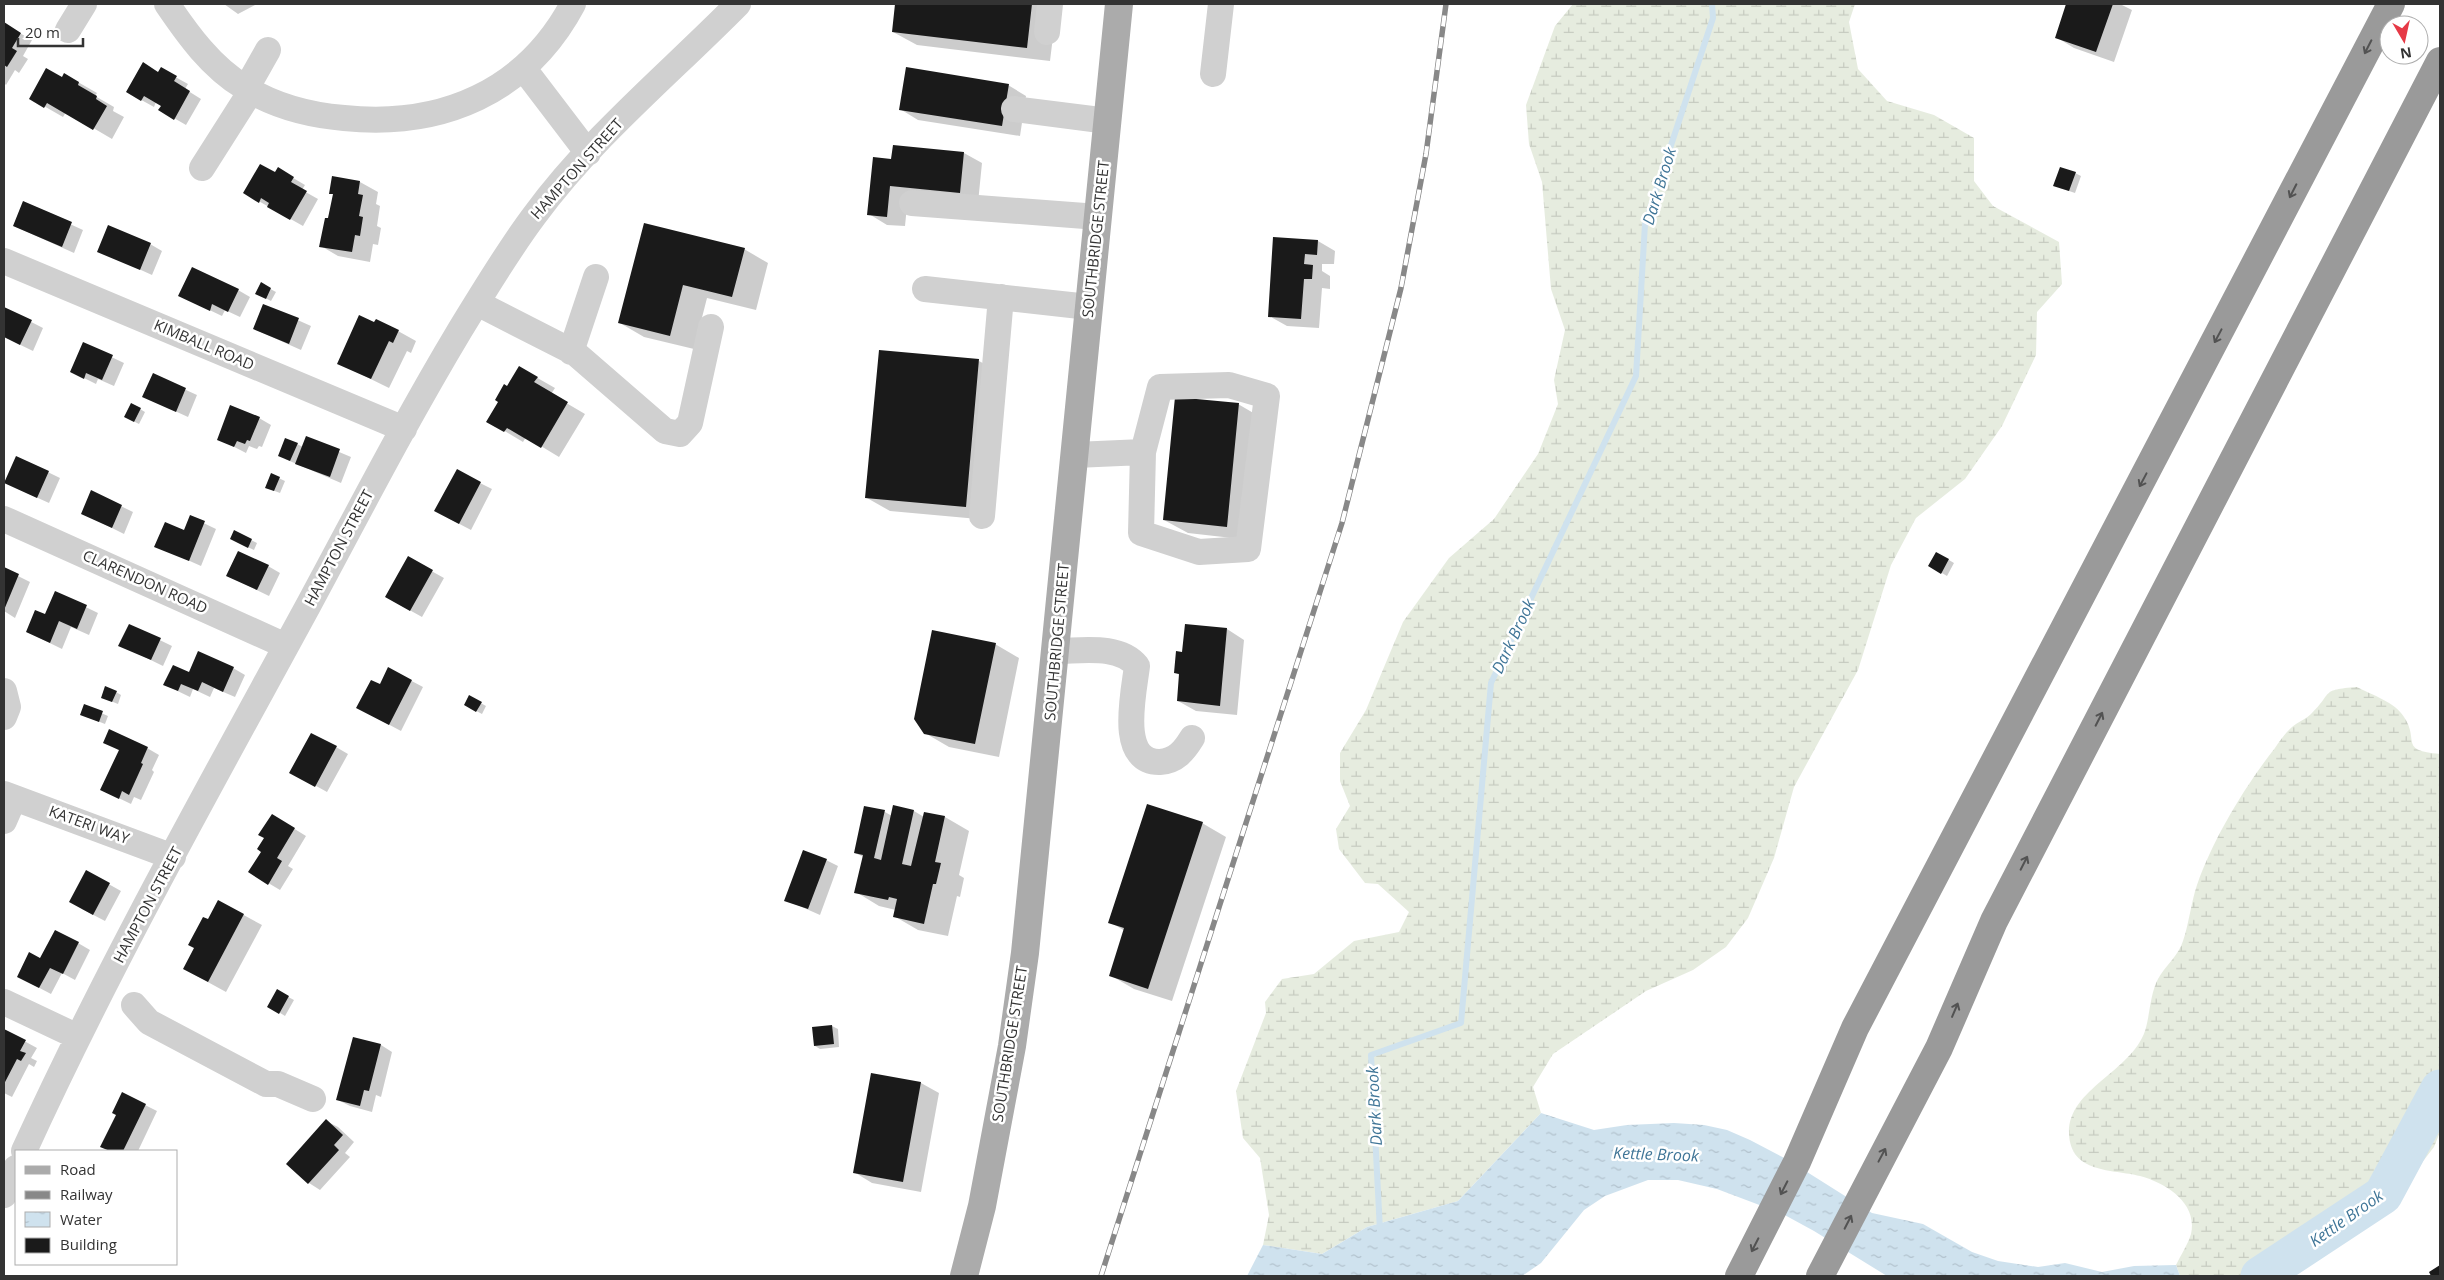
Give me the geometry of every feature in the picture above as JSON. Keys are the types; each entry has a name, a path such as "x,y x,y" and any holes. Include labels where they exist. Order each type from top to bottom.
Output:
{"highway":[{"path":"1739,1276 1797,1162 1856,1028 2390,4"},
{"path":"1820,1276 1939,1048 1994,921 2440,61"}],"main road":[{"name":"SOUTHBRIDGE STREET","path":"964,1276 982,1206 1012,1046 1034,874 1119,4"}],"street":[{"path":"68,30 84,4"},
{"path":"167,4 210,60 248,90 275,103 323,116 370,121 431,115 467,103 500,86 524,69 540,53 573,4"},
{"name":"HAMPTON STREET","path":"24,1150 78,1037 173,856 404,429 477,303 536,213 588,153 738,4"},
{"path":"1048,32 1050,4"},
{"path":"1213,74 1221,4"},
{"path":"202,168 248,90 268,50"},
{"path":"524,69 588,153"},
{"path":"1014,109 1108,121"},
{"path":"912,203 1098,217"},
{"name":"KIMBALL ROAD","path":"4,261 404,429"},
{"path":"572,352 596,277"},
{"path":"925,289 1090,307"},
{"path":"982,516 1001,297"},
{"path":"477,303 572,352 632,400 666,431 680,434 690,423 711,327"},
{"path":"1229,385 1267,396 1248,549 1199,552 1140,533 1143,452 1160,387 1229,385"},
{"path":"1075,455 1143,452"},
{"name":"CLARENDON ROAD","path":"4,519 286,646"},
{"path":"1056,651 1114,652 1131,659 1137,666 1131,731 1137,750 1146,759 1158,762 1171,760 1184,751 1192,738"},
{"path":"4,691 8,707 4,717"},
{"name":"KATERI WAY","path":"7,804 173,856"},
{"path":"104,987 134,1005 157,1008 165,1012 270,1071 278,1084 313,1099"},
{"path":"4,1002 78,1037"},
{"path":"4,1195 15,1170"}],"green space":[{"path":"1573,4 1855,4 1849,22 1858,69 1887,101 1934,115 1974,138 1974,181 1993,206 2059,242 2062,284 2037,312 2036,355 2002,426 1965,479 1916,518 1891,565 1858,670 1794,787 1774,858 1748,918 1726,947 1693,970 1646,991 1553,1054 1533,1087 1541,1113 1458,1201 1367,1227 1322,1254 1263,1245 1269,1215 1260,1158 1243,1138 1236,1091 1266,1013 1265,1002 1282,979 1314,974 1354,941 1399,932 1409,912 1378,884 1365,883 1339,849 1336,829 1350,806 1340,781 1340,753 1366,710 1403,622 1449,558 1494,519 1538,454 1558,404 1554,380 1565,330 1551,289 1542,182 1529,144 1526,105 1555,26"},
{"path":"2357,687 2389,703 2400,712 2408,725 2414,747 2419,750 2440,754 2440,1132 2434,1147 2400,1191 2366,1226 2290,1276 2180,1276 2176,1265 2190,1238 2192,1223 2190,1213 2185,1204 2169,1189 2150,1179 2106,1170 2085,1163 2077,1156 2071,1146 2069,1133 2071,1118 2078,1104 2089,1092 2127,1058 2138,1045 2145,1031 2155,985 2183,941 2195,892 2204,867 2221,831 2252,779 2287,732 2311,714 2328,693 2337,689"}],"water":[{"path":"1541,1113 1594,1130 1627,1125 1674,1123 1704,1125 1727,1130 1788,1160 1872,1213 1923,1224 1972,1252 1998,1261 2038,1267 2065,1263 2102,1272 2134,1266 2176,1265 2180,1276 1887,1276 1781,1213 1717,1189 1678,1180 1648,1180 1605,1196 1584,1210 1541,1263 1522,1276 1247,1276 1263,1245 1322,1254 1367,1227 1458,1201"}],"building":[{"path":"895,4 1032,4 1027,48 892,32"},
{"path":"2066,4 2113,4 2096,52 2055,38"},
{"path":"4,22 21,33 12,48 17,51 7,67 4,65"},
{"path":"143,62 158,72 161,67 177,76 174,81 190,91 174,120 158,110 161,106 144,96 141,101 126,92"},
{"path":"906,67 1009,84 1002,126 899,110"},
{"path":"46,68 62,77 64,73 79,82 78,85 97,96 96,99 107,106 93,130 47,103 44,108 29,99"},
{"path":"893,145 964,152 960,193 890,186 887,217 867,215 873,157 891,159"},
{"path":"260,164 275,172 278,167 294,177 291,182 307,191 290,220 267,207 269,203 261,198 259,203 243,193"},
{"path":"2060,167 2076,172 2069,191 2053,186"},
{"path":"332,176 360,181 358,194 363,195 359,216 363,217 360,236 355,235 352,252 319,247 325,218 328,218 333,194 329,194"},
{"path":"23,201 72,222 62,247 13,226"},
{"path":"644,223 745,248 732,297 683,285 670,336 618,323"},
{"path":"108,225 151,243 140,270 97,252"},
{"path":"1273,237 1318,240 1317,255 1305,254 1304,264 1313,265 1312,279 1304,279 1301,319 1268,317"},
{"path":"192,267 239,289 228,312 212,304 210,311 178,296"},
{"path":"261,282 271,288 266,299 255,294"},
{"path":"263,304 299,318 289,344 253,329"},
{"path":"4,307 32,320 20,345 4,337"},
{"path":"359,315 374,322 376,319 399,330 393,343 389,341 371,379 337,364"},
{"path":"83,342 113,355 102,380 86,373 84,379 70,372"},
{"path":"879,350 979,359 966,507 865,498"},
{"path":"519,366 538,377 534,382 568,402 541,448 507,428 504,432 486,422 498,402 495,400 504,384 507,386"},
{"path":"153,373 186,388 176,412 142,397"},
{"path":"1175,397 1239,403 1227,527 1163,520"},
{"path":"131,403 141,408 134,422 124,417"},
{"path":"230,405 260,417 250,441 247,440 245,444 237,441 234,447 217,440"},
{"path":"306,436 340,449 330,477 295,464"},
{"path":"285,438 298,443 290,461 278,456"},
{"path":"16,456 49,471 37,498 4,483"},
{"path":"457,469 481,482 459,524 434,511"},
{"path":"271,473 280,477 274,491 265,488"},
{"path":"91,490 122,505 112,528 81,514"},
{"path":"190,515 205,521 189,561 154,547 165,522 184,530"},
{"path":"234,530 252,539 248,548 230,539"},
{"path":"238,551 269,565 257,590 226,576"},
{"path":"1936,552 1949,559 1941,574 1928,566"},
{"path":"408,556 433,570 410,611 385,597"},
{"path":"4,567 19,574 4,610"},
{"path":"55,591 87,605 77,629 59,621 50,643 26,632 35,610 45,614"},
{"path":"129,624 161,638 151,660 118,646"},
{"path":"1185,624 1227,628 1220,706 1177,701 1179,674 1174,673 1176,651 1182,652"},
{"path":"932,630 996,643 975,744 924,734 914,719"},
{"path":"198,651 234,667 223,692 202,682 198,691 181,684 178,691 163,685 173,665 189,672"},
{"path":"388,667 412,680 389,725 356,708 371,680 380,684"},
{"path":"105,686 117,691 112,702 101,698"},
{"path":"469,695 482,702 476,712 464,705"},
{"path":"84,704 103,711 99,722 80,715"},
{"path":"109,729 148,747 141,763 143,764 129,795 122,791 119,799 100,790 119,750 103,743"},
{"path":"311,733 337,746 315,787 289,773"},
{"path":"1147,804 1203,822 1148,989 1109,976 1124,928 1108,923"},
{"path":"893,805 914,810 902,864 911,866 924,812 945,816 935,862 941,863 936,884 933,884 924,924 893,917 897,899 889,897 888,900 854,893 863,855 854,853 864,806 885,810 874,858 881,860"},
{"path":"272,814 295,828 277,858 282,861 268,885 248,872 261,852 257,849 264,838 258,835"},
{"path":"803,850 827,859 808,909 784,901"},
{"path":"86,870 110,883 93,915 69,902"},
{"path":"218,900 244,914 208,982 183,969 194,948 188,945 203,917 208,919"},
{"path":"55,930 79,942 63,974 50,968 39,988 17,977 29,952 40,958"},
{"path":"277,989 289,996 279,1014 267,1007"},
{"path":"832,1025 834,1044 814,1046 812,1027"},
{"path":"4,1029 26,1040 20,1051 26,1053 21,1061 17,1059 4,1084"},
{"path":"353,1037 381,1044 369,1091 364,1090 360,1106 336,1100"},
{"path":"871,1073 921,1082 903,1182 853,1173"},
{"path":"122,1092 146,1104 123,1150 108,1150 100,1147 116,1115 112,1113"},
{"path":"326,1119 343,1135 334,1145 339,1150 308,1184 286,1164"},
{"path":"2440,1265 2440,1276 2431,1276 2429,1272"}],"waterway":[{"name":"Dark Brook","path":"1380,1231 1371,1055 1461,1023 1491,683 1636,376 1645,224 1713,18 1712,4"},
{"name":"Kettle Brook","path":"2260,1276 2383,1195 2440,1089"}],"railway":[{"path":"1101,1276 1342,523 1401,288 1426,154 1446,4"}]}
